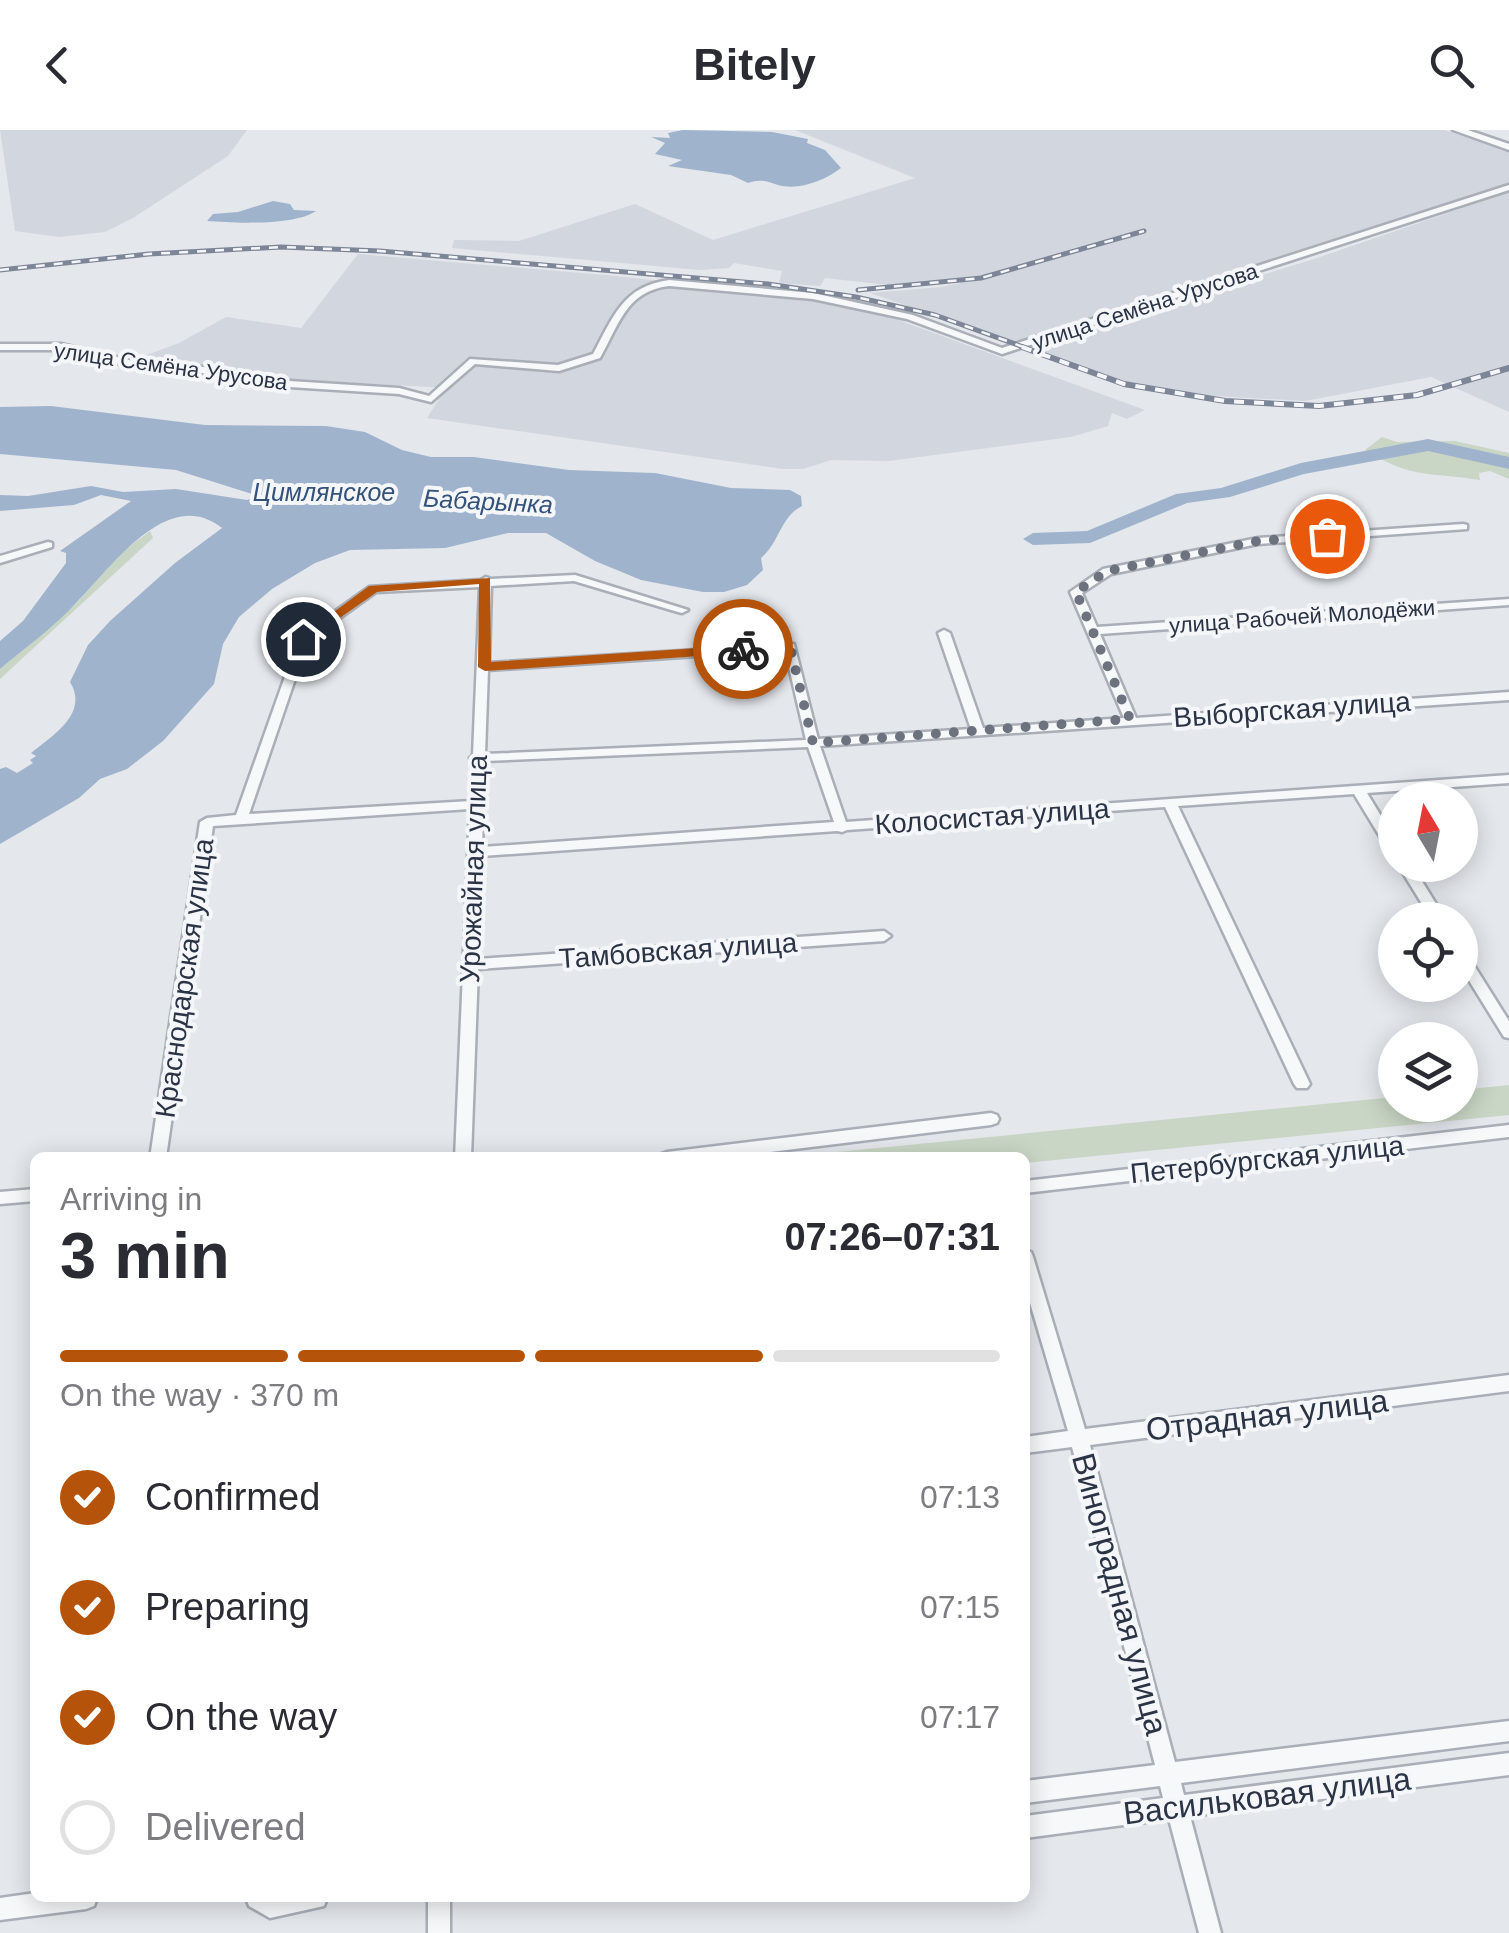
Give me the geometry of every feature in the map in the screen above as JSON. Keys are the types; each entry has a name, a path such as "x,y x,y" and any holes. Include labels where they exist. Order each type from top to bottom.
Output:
{"street":[{"path":"1458,130 1509,147"},
{"name":"улица Семёна Урусова","path":"0,347 61,347 133,364 203,370 242,381 398,391 431,399 473,361 559,368 597,356 631,295 647,285 669,283 830,299 910,318 1002,350 1509,188"},
{"path":"1130,719 1076,592 1107,571 1258,541 1463,526"},
{"path":"0,560 48,545"},
{"name":"Краснодарская улица","path":"159,1152 207,822 241,818 303,639 374,589 486,580 575,578 682,610"},
{"name":"Урожайная улица","path":"463,1152 474,805 485,667 486,580"},
{"name":"улица Рабочей Молодёжи","path":"1095,631 1509,602"},
{"path":"944,634 977,729"},
{"path":"485,667 790,646 813,743 842,828"},
{"name":"Выборгская улица","path":"476,758 813,743 1509,696"},
{"name":"Колосистая улица","path":"475,852 1509,779"},
{"path":"1358,790 1378,822"},
{"path":"1170,804 1302,1084"},
{"path":"241,818 474,805"},
{"name":"Тамбовская улица","path":"471,964 884,936"},
{"path":"1478,983 1509,1033"},
{"path":"717,1152 991,1119"},
{"name":"Петербургская улица","path":"1030,1186 1509,1132"},
{"path":"0,1198 30,1195"},
{"name":"Виноградная улица","path":"1030,1274 1079,1439 1210,1933"},
{"name":"Отрадная улица","path":"1030,1444 1509,1383"},
{"name":"Васильковая улица","path":"1030,1791 1509,1731"},
{"name":"Васильковая улица","path":"1030,1825 1509,1764"},
{"path":"0,1909 55,1902"},
{"path":"262,1902 270,1907 296,1902"},
{"path":"439,1902 439,1933"}],"shaded area":[{"path":"0,130 247,130 228,156 133,218 105,232 59,237 15,231"},
{"path":"795,130 1444,130 1509,151 1509,183 1012,342 870,293 941,287 961,283 958,280 889,285 825,278 820,286 779,283 782,271 734,263 729,268 700,270 452,248 454,240 519,241 635,204 713,240 915,178"},
{"path":"1509,192 1509,412 1431,377 1305,401 1214,396 1123,382 1034,349 1070,334 1314,259"},
{"path":"358,254 617,276 796,297 893,318 1145,410 1127,419 1112,413 1108,426 1071,437 889,461 831,460 803,469 783,469 427,418 446,388 249,377 214,365 136,359 179,343 226,317 301,328"}],"green space":[{"path":"1382,437 1397,442 1455,441 1509,453 1509,479 1490,471 1479,473 1480,480 1395,466 1365,450"},
{"path":"150,531 153,538 0,679 0,669 75,605 122,552"},
{"path":"1509,1085 1509,1115 1478,1118 1478,1088"},
{"path":"1378,1099 1378,1122 1438,1122 1030,1163 1030,1152 837,1152"}],"water":[{"path":"772,132 808,139 807,143 825,150 841,168 828,177 794,187 761,181 748,183 731,175 668,166 682,160 655,154 665,143 651,137 670,138 668,133"},
{"path":"273,201 290,204 294,210 316,211 279,221 207,221 213,214 238,212"},
{"name":"Цимлянское","path":"51,406 205,425 326,426 365,432 402,450 431,457 474,457 569,470 655,473 731,488 790,490 801,496 802,506 789,517 761,558 763,570 747,585 724,592 703,592 641,580 595,561 546,533 508,533 445,548 350,550 315,563 272,589 239,617 223,644 214,684 163,741 127,769 100,779 79,798 0,844 0,769 6,767 17,773 33,763 30,760 36,756 31,753 58,731 72,713 75,693 70,682 88,645 175,563 222,528 202,517 181,516 161,523 123,552 59,620 0,669 0,641 23,621 66,563 66,553 60,551 131,501 101,495 74,505 0,511 0,495 28,496 91,486 123,492 176,489 247,500 258,496 176,470 0,454 0,407"}],"waterway":[{"name":"Бабарынка","path":"1033,539 1090,537 1183,498 1223,493 1301,469 1428,445 1509,463"}],"railway":[{"path":"858,290 981,278 1144,231"},
{"path":"0,270 149,254 281,247 380,251 768,284 856,297 935,315 1029,349"},
{"path":"1022,347 1124,384 1225,401 1319,406 1417,395 1509,368"}],"way so far":[{"path":"743,649 790,646 813,743 1130,719 1076,592 1107,571 1258,541 1327,536"}],"route":[{"path":"303,639 374,589 486,580 485,667 743,649"}]}
